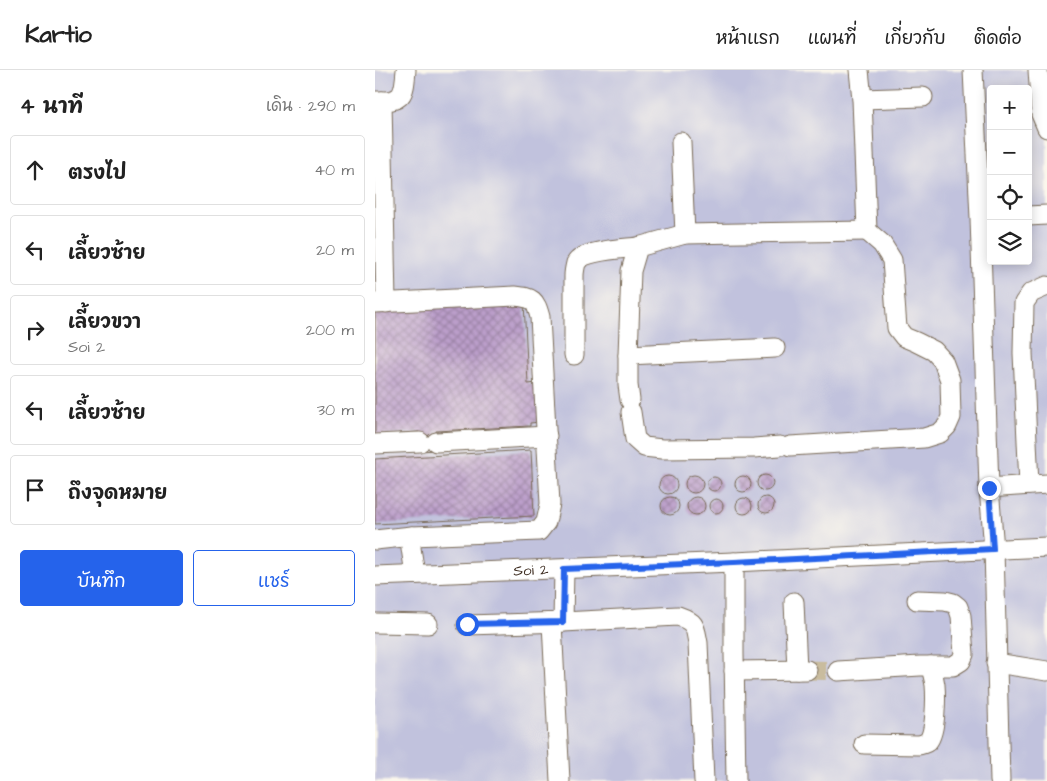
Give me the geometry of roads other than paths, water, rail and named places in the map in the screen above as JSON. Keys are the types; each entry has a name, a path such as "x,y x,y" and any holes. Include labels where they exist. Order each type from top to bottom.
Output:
{"street":[{"path":"375,540 412,536 539,531 546,522 550,504 541,317 537,304 530,298 515,296 381,303 378,101 389,102 397,99 403,92 405,70"},
{"path":"859,70 862,100 867,231"},
{"path":"973,70 985,218 989,488 993,549 1000,781"},
{"path":"1038,70 1041,114 1047,128"},
{"path":"862,100 923,98"},
{"path":"681,142 685,234"},
{"path":"1032,216 1047,215"},
{"path":"574,355 574,276 576,263 584,255 638,247 685,234 867,231 883,244 892,260 897,328 904,338 934,351 943,360 950,380 951,417 947,426 940,433 924,438 745,448 662,449 644,447 635,439 628,385 631,271 638,247"},
{"path":"989,488 1038,485 1023,353 1024,303 1031,293 1047,286"},
{"path":"628,355 775,348"},
{"path":"375,444 547,436"},
{"path":"412,536 411,548 415,574"},
{"name":"Soi 2","path":"375,576 1047,547"},
{"path":"734,562 736,781"},
{"path":"560,781 557,623 564,569"},
{"path":"838,671 953,666 961,661 964,654 961,616 958,607 953,603 945,601 917,600"},
{"path":"734,671 802,670 794,602"},
{"path":"467,624 557,623 679,616 688,619 694,626 698,644 704,781"},
{"path":"375,623 428,624"},
{"path":"996,663 1047,671"},
{"path":"864,744 919,745 931,737 934,726 935,688 930,666"}],"tunnel":[{"path":"807,670 838,671"}]}
